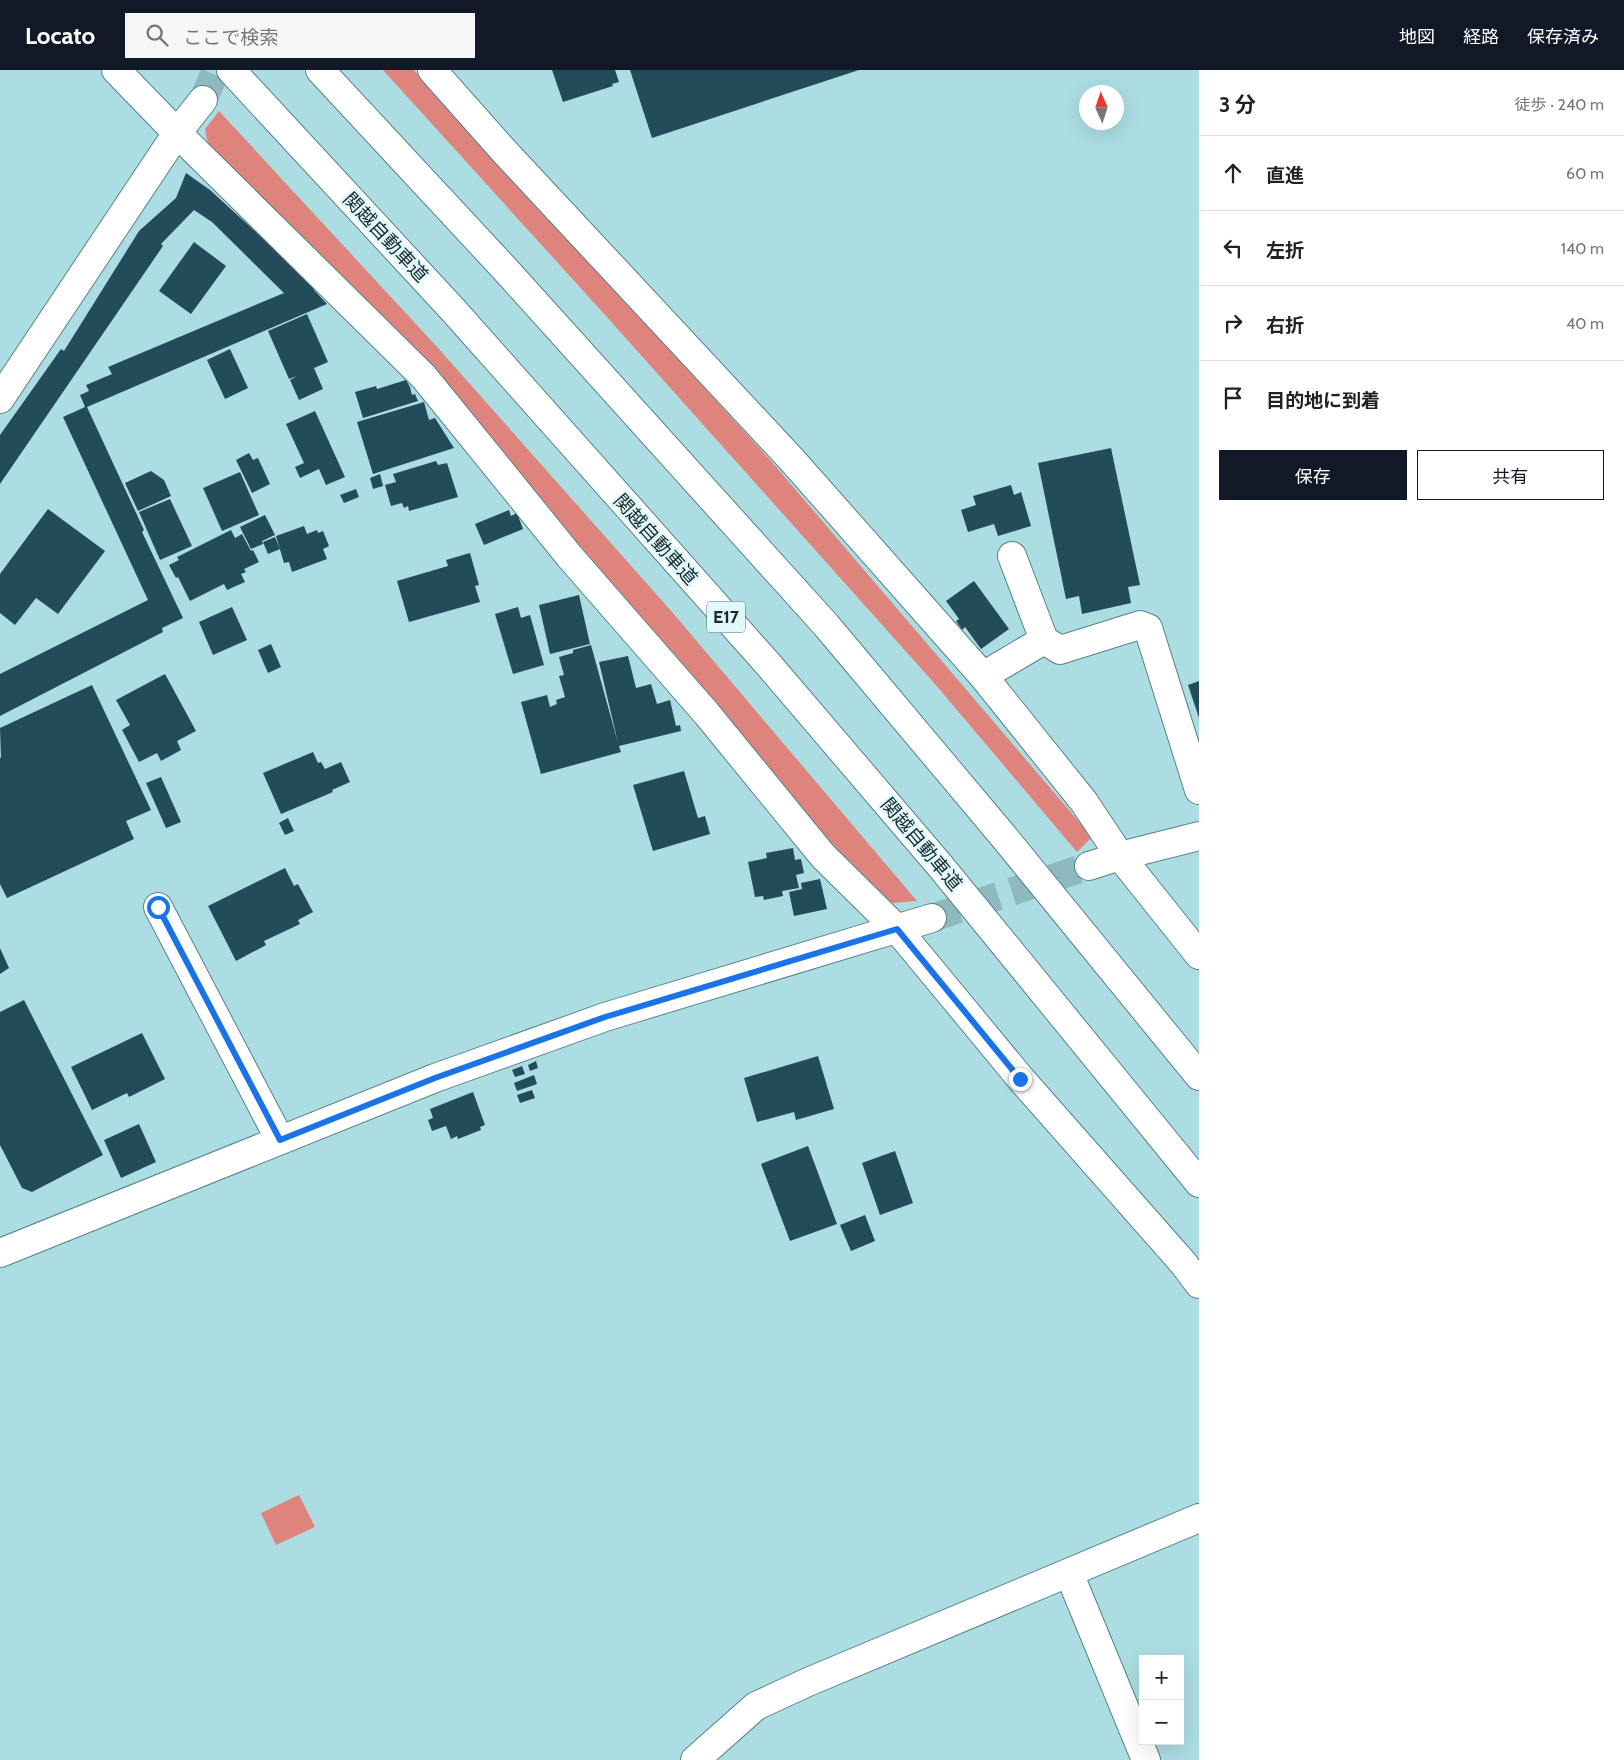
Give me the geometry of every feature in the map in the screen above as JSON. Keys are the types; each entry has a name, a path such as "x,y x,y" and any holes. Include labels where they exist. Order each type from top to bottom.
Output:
{"main road":[{"path":"116,70 424,378 570,557 707,714 823,856 897,929 1020,1079 1184,1264 1199,1284"},
{"name":"関越自動車道","path":"231,70 454,311 768,664 942,868 1199,1183"},
{"path":"320,70 504,268 826,625 1004,837 1199,1076"},
{"path":"432,70 504,151 792,460 983,676 1084,802 1120,856 1199,955"},
{"path":"0,399 177,133 204,100"},
{"path":"1012,556 1044,640 1060,650 1140,625 1148,628 1199,790"},
{"path":"983,676 1044,640"},
{"path":"1089,866 1199,836"},
{"path":"158,907 280,1140"},
{"path":"0,1253 435,1078 605,1017 932,918"},
{"path":"695,1760 756,1706 808,1682 1199,1518"},
{"path":"1069,1573 1146,1760"}],"shaded area":[{"path":"383,70 414,70 771,461 1092,837 1077,852 935,684"},
{"path":"219,111 438,348 672,612 917,901 892,903 869,887 426,364 208,145 205,129"},
{"path":"299,1495 315,1527 276,1545 261,1513"}],"building":[{"path":"552,70 615,70 619,82 612,84 613,86 563,102"},
{"path":"630,70 859,70 652,138"},
{"path":"186,173 210,190 311,282 314,290 327,304 87,407 144,530 142,532 183,618 162,628 163,632 0,716 0,674 148,600 63,417 85,407 80,395 89,391 86,385 112,374 108,367 284,293 212,222 194,210 161,244 163,246 0,484 0,435 61,349 64,351 139,231 176,198"},
{"path":"194,242 226,266 191,314 159,291"},
{"path":"307,314 328,362 314,368 323,389 299,400 290,380 297,376 289,379 268,331"},
{"path":"230,349 248,388 225,399 207,360"},
{"path":"406,380 412,395 415,394 418,401 363,418 355,392 376,386 377,389"},
{"path":"424,402 429,420 435,418 454,448 373,474 357,422"},
{"path":"315,411 345,477 326,485 319,469 300,478 295,467 304,463 286,424"},
{"path":"1111,448 1140,585 1128,587 1131,603 1082,614 1079,596 1066,599 1038,463"},
{"path":"249,453 253,460 258,458 270,484 252,493 236,460"},
{"path":"436,461 438,465 447,463 458,497 409,511 408,506 404,508 402,503 391,506 385,485 396,482 393,474"},
{"path":"151,471 164,480 171,496 138,511 125,483"},
{"path":"240,472 259,515 222,531 203,488"},
{"path":"380,474 383,486 373,489 370,478"},
{"path":"1011,485 1014,495 1021,492 1031,526 998,536 994,524 968,532 961,510 976,505 973,496"},
{"path":"356,489 359,497 344,503 340,495"},
{"path":"170,499 192,546 160,560 139,512"},
{"path":"48,509 105,551 58,614 36,598 15,625 0,613 0,574"},
{"path":"509,510 511,516 517,513 523,529 484,545 475,524"},
{"path":"265,515 275,535 262,541 263,544 251,549 240,527"},
{"path":"304,526 307,534 317,530 318,533 323,531 329,546 323,549 327,559 292,572 289,562 284,563 276,536"},
{"path":"231,530 235,538 242,534 259,562 244,569 246,572 241,574 245,582 227,590 224,584 190,601 178,577 176,578 169,565 179,560 177,557"},
{"path":"275,537 280,549 268,554 263,542"},
{"path":"470,553 479,585 475,586 480,602 409,622 397,581 448,566 446,560"},
{"path":"974,581 1009,629 981,649 965,627 962,630 956,621 959,619 946,601"},
{"path":"579,595 590,644 550,654 539,605"},
{"path":"232,607 247,640 213,655 199,622"},
{"path":"518,607 521,618 530,615 544,665 513,674 495,614"},
{"path":"271,644 281,667 268,673 258,650"},
{"path":"591,645 618,743 599,662 628,656 636,688 651,684 657,704 670,700 676,726 680,725 681,731 619,746 621,752 541,774 521,702 547,695 550,707 557,704 556,700 565,697 559,676 564,675 559,657 573,653 573,650"},
{"path":"165,674 196,731 177,741 181,750 161,761 157,753 139,762 122,730 130,725 116,700"},
{"path":"1199,681 1199,718 1188,685"},
{"path":"92,685 151,810 126,821 134,839 7,898 0,884 0,728"},
{"path":"313,752 318,763 321,762 325,769 341,762 350,782 332,790 333,792 281,814 263,773"},
{"path":"684,771 698,818 705,816 710,834 653,851 633,785"},
{"path":"161,777 181,822 166,828 146,783"},
{"path":"288,818 294,831 285,835 279,823"},
{"path":"793,848 795,860 801,859 804,873 796,875 799,888 782,891 783,896 764,900 763,896 755,897 748,862 767,858 766,853"},
{"path":"285,868 294,886 298,884 313,912 298,920 300,924 264,941 266,945 236,961 208,906"},
{"path":"820,879 827,909 794,916 789,892 802,889 801,883"},
{"path":"0,948 9,968 0,974"},
{"path":"24,1000 103,1155 32,1192 22,1188 0,1145 0,1012"},
{"path":"142,1033 165,1079 129,1097 127,1093 92,1110 71,1067"},
{"path":"818,1056 834,1109 796,1120 794,1112 757,1122 744,1078"},
{"path":"536,1061 538,1068 530,1071 528,1065"},
{"path":"522,1066 525,1074 515,1077 512,1070"},
{"path":"534,1075 537,1084 517,1091 514,1083"},
{"path":"532,1090 535,1098 520,1103 517,1095"},
{"path":"473,1092 485,1125 480,1127 481,1130 458,1139 457,1136 451,1139 446,1126 432,1131 428,1120 433,1118 430,1109"},
{"path":"139,1124 156,1162 121,1178 104,1140"},
{"path":"808,1146 837,1224 790,1241 761,1164"},
{"path":"895,1151 913,1203 880,1215 862,1163"},
{"path":"865,1215 875,1241 851,1251 840,1225"}],"tunnel":[{"path":"203,100 216,70"},
{"path":"932,918 1089,866"}],"route":[{"path":"158,907 280,1140 435,1078 605,1017 897,929 1020,1079"}]}
